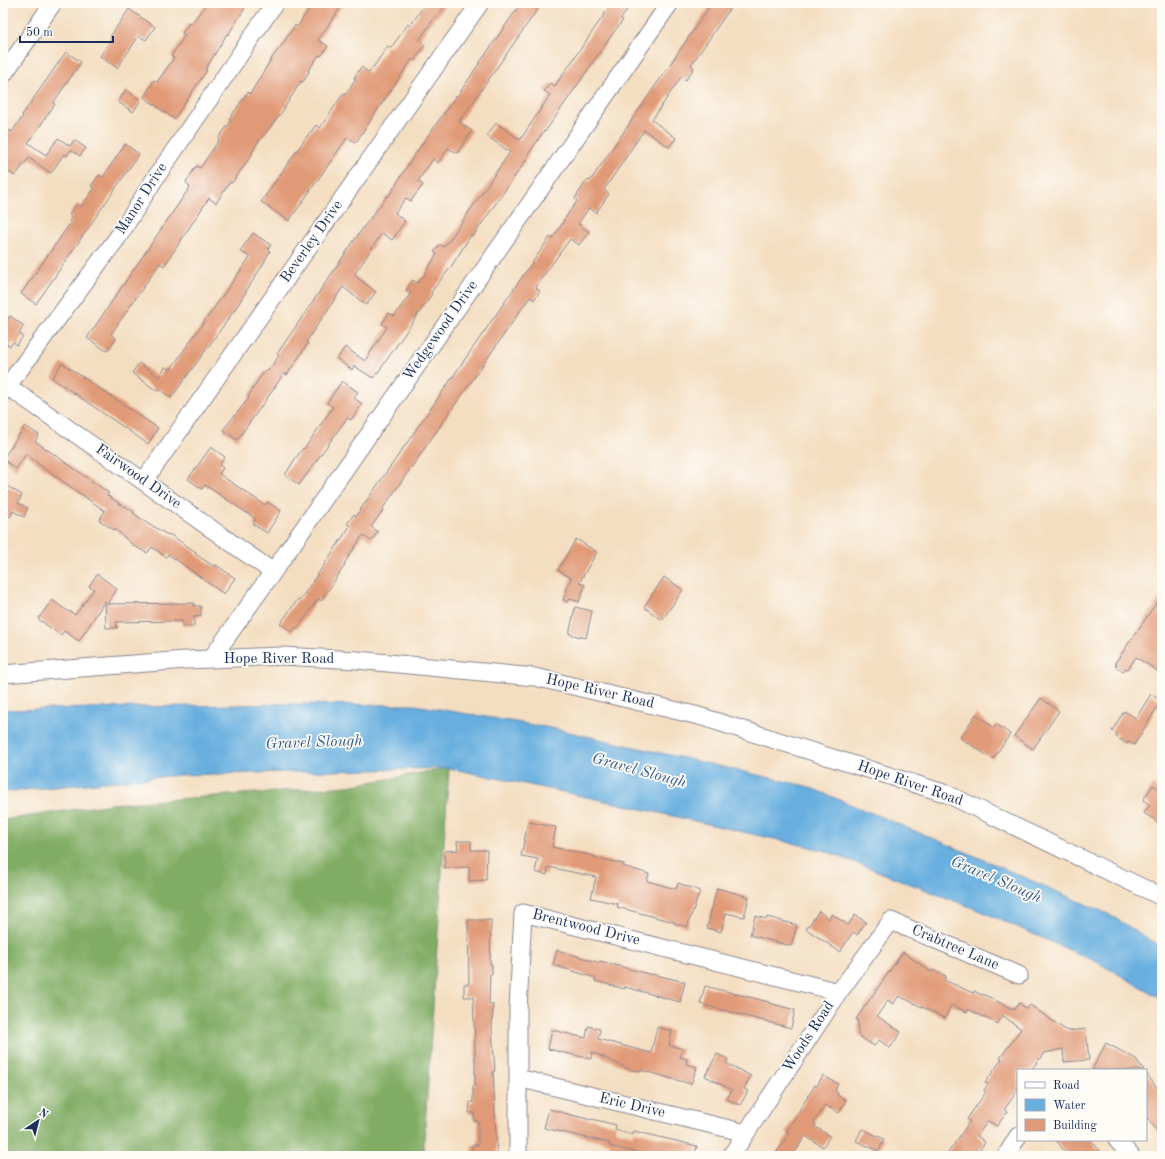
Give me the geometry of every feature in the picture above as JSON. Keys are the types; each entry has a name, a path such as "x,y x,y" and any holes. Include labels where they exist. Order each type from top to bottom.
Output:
{"street":[{"path":"3,75 53,3"},
{"name":"Manor Drive","path":"4,387 118,237 158,174 275,3"},
{"name":"Beverley Drive","path":"144,481 480,3"},
{"name":"Wedgewood Drive","path":"211,659 670,3"},
{"name":"Fairwood Drive","path":"4,387 144,481 273,572"},
{"name":"Hope River Road","path":"3,674 211,659 282,656 357,660 535,677 699,716 947,794 1162,897"},
{"name":"Brentwood Drive","path":"518,1156 518,1009 523,913 839,992"},
{"name":"Crabtree Lane","path":"891,920 1019,975"},
{"name":"Woods Road","path":"731,1156 839,992 891,920"},
{"name":"Eric Drive","path":"518,1078 746,1133"},
{"path":"1006,1156 1017,1138"},
{"path":"1118,1141 1131,1156"}],"green space":[{"path":"449,768 423,1156 3,1156 3,820 111,804 348,786"}],"water":[{"name":"Gravel Slough","path":"279,704 415,705 551,728 806,786 973,855 1108,914 1162,947 1162,999 1097,962 983,912 823,850 615,803 449,768 179,775 3,792 3,710"}],"building":[{"path":"207,3 248,3 205,70 207,70 174,119 144,97 154,80 157,82 174,58 171,56 185,35 182,33"},
{"path":"313,3 336,3 341,7 318,40 328,46 321,56 319,55 308,71 309,72 303,82 301,81 282,112 256,145 252,152 253,153 232,183 230,182 216,203 209,198 164,266 160,263 111,334 116,338 107,351 87,338 190,187 186,182 196,166 200,168 231,121 229,119 248,92 250,94 273,56 295,25 297,27"},
{"path":"426,3 447,3 419,40 425,45 414,61 412,59 356,142 347,138 289,221 261,202 310,132 316,125 320,128 343,94 345,95 361,67 369,73 388,46 391,48 408,24 410,26"},
{"path":"521,3 542,3 459,122 472,131 457,153 448,148 438,163 433,159 418,181 423,185 411,201 406,198 395,213 405,221 392,240 382,233 354,275 376,292 366,305 343,287 306,342 308,343 287,375 284,373 237,440 223,430 249,398 248,397 258,380 266,370 268,371 279,356 277,354 360,232 387,196 388,197 413,157 456,96 457,97"},
{"path":"612,3 631,3 621,19 623,20 545,132 544,131 528,155 529,156 473,236 471,235 451,267 431,292 432,294 377,374 373,378 354,366 352,370 337,359 345,347 365,361 387,327 382,324 389,313 394,316 411,293 406,290 413,280 417,283 423,277 437,254 434,252 440,244 443,247 449,241 510,152 487,136 496,123 520,140 550,95 544,91 550,83 555,86"},
{"path":"712,3 734,3 691,65 694,68 686,80 681,77 652,120 676,138 669,147 644,130 604,190 609,194 596,213 589,208 578,224 589,232 579,245 570,239 541,279 536,288 540,291 534,300 530,297 383,508 384,509 371,527 378,532 371,541 363,535 321,601 318,599 297,629 296,627 292,632 280,624 298,599 300,600 324,565 350,526 347,524 354,514 356,516 550,237 552,239 577,201 575,198 587,180 590,181"},
{"path":"129,9 155,27 146,40 139,36 117,68 100,56 112,38 110,37"},
{"path":"66,52 81,62 53,103 55,104 28,143 46,155 58,138 70,146 74,140 86,148 80,156 71,150 67,156 64,154 51,173 29,158 15,176 9,172 3,181 3,140 10,130 12,132 23,116 22,115"},
{"path":"126,90 141,100 133,112 118,102"},
{"path":"125,144 139,154 36,304 21,294 71,222 69,221 72,217 69,215 77,204 81,207 95,188 91,186 99,175 103,177"},
{"path":"253,233 271,245 268,249 270,251 234,311 171,398 159,389 157,391 132,373 139,363 159,377 165,367 170,370 250,257 240,251"},
{"path":"10,316 24,326 19,333 23,336 17,345 13,342 10,346 3,342 3,327"},
{"path":"62,363 158,428 148,444 52,378"},
{"path":"342,381 358,392 354,398 362,404 351,420 347,418 299,485 285,475 333,407 327,403"},
{"path":"25,426 39,435 35,441 109,493 107,495 134,512 133,513 151,526 168,535 169,534 196,552 195,554 215,567 216,565 235,578 224,594 168,554 166,557 152,547 147,553 134,546 115,529 114,530 99,520 105,511 26,454 16,469 3,459"},
{"path":"211,447 225,457 219,465 223,468 219,474 265,505 268,502 281,511 267,533 253,524 256,519 205,485 202,489 188,479"},
{"path":"7,486 22,495 18,503 28,508 24,517 13,511 10,517 3,514 3,493"},
{"path":"576,539 597,552 579,583 585,585 579,602 570,599 568,602 563,600 571,578 558,570"},
{"path":"97,574 117,589 107,604 194,603 194,606 201,606 201,616 194,617 194,626 182,626 182,621 116,622 117,628 106,628 105,601 79,641 64,631 61,635 38,619 52,600 75,615 94,589 89,586"},
{"path":"664,577 683,590 662,620 644,607"},
{"path":"1162,595 1162,674 1136,657 1128,669 1126,668 1123,672 1115,666 1117,664 1115,663"},
{"path":"575,607 592,611 586,638 569,634"},
{"path":"1151,694 1161,701 1134,745 1128,742 1127,744 1116,737 1117,734 1112,731 1124,711 1136,718"},
{"path":"1041,698 1059,711 1033,749 1014,736"},
{"path":"976,714 994,728 996,724 1010,734 993,759 960,738"},
{"path":"1153,785 1162,791 1162,825 1144,813 1150,805 1143,800"},
{"path":"528,822 556,827 552,847 624,864 623,866 649,874 647,881 676,889 678,883 700,891 687,927 674,922 617,907 618,904 591,898 596,877 548,867 547,875 535,872 538,859 521,856"},
{"path":"457,841 471,841 471,850 487,850 486,880 469,881 469,867 445,868 444,851 458,850"},
{"path":"717,888 749,897 744,917 726,913 721,932 707,928"},
{"path":"819,911 829,919 832,914 848,925 855,915 866,922 857,935 853,932 840,952 806,929"},
{"path":"755,916 767,919 767,917 797,925 791,946 750,935"},
{"path":"468,920 491,920 490,964 492,964 492,975 490,974 489,1004 493,1004 492,1029 495,1071 493,1071 497,1156 472,1155 472,1145 478,1145 478,1121 474,1121 474,1113 469,1113 470,1102 473,1102 473,1086 475,1086 475,1044 473,997 464,997 464,984 469,984"},
{"path":"557,950 600,963 600,961 685,982 680,1002 625,987 625,989 595,981 596,978 553,965"},
{"path":"903,952 931,972 932,970 946,976 944,980 973,993 974,991 982,995 983,994 1014,1010 1019,1003 1027,1009 1030,1005 1067,1031 1086,1029 1089,1060 1064,1062 1063,1049 1044,1053 1032,1069 1017,1069 1017,1091 1004,1110 1007,1112 997,1126 988,1121 977,1136 985,1142 976,1156 946,1156 970,1121 967,1119 986,1092 984,1090 988,1084 985,1083 1002,1059 1000,1058 1021,1029 1002,1015 998,1024 968,1009 967,1012 951,1005 945,1018 899,996 893,1004 888,1000 877,1016 901,1032 890,1048 879,1040 874,1046 858,1035 858,1021 856,1019"},
{"path":"705,986 795,1010 791,1028 700,1004"},
{"path":"588,1026 600,1029 598,1039 651,1053 657,1027 672,1031 669,1045 683,1049 680,1057 687,1059 686,1064 697,1067 691,1084 641,1070 631,1070 592,1052 591,1059 548,1049 552,1030 586,1038"},
{"path":"1106,1043 1136,1059 1143,1069 1093,1069"},
{"path":"717,1054 728,1059 726,1063 751,1076 744,1089 748,1091 740,1105 727,1099 732,1090 705,1076"},
{"path":"1147,1074 1162,1095 1162,1138 1147,1117"},
{"path":"823,1075 838,1084 835,1091 838,1093 837,1095 846,1100 839,1113 825,1105 814,1122 816,1124 814,1126 830,1136 823,1147 805,1136 793,1156 774,1156 789,1134 786,1132 815,1085 817,1086"},
{"path":"549,1109 616,1125 615,1130 633,1135 634,1131 697,1146 694,1156 653,1156 609,1146 610,1143 544,1128"},
{"path":"862,1129 884,1139 879,1151 856,1141"},
{"path":"1057,1141 1092,1141 1104,1156 1068,1156"}]}
